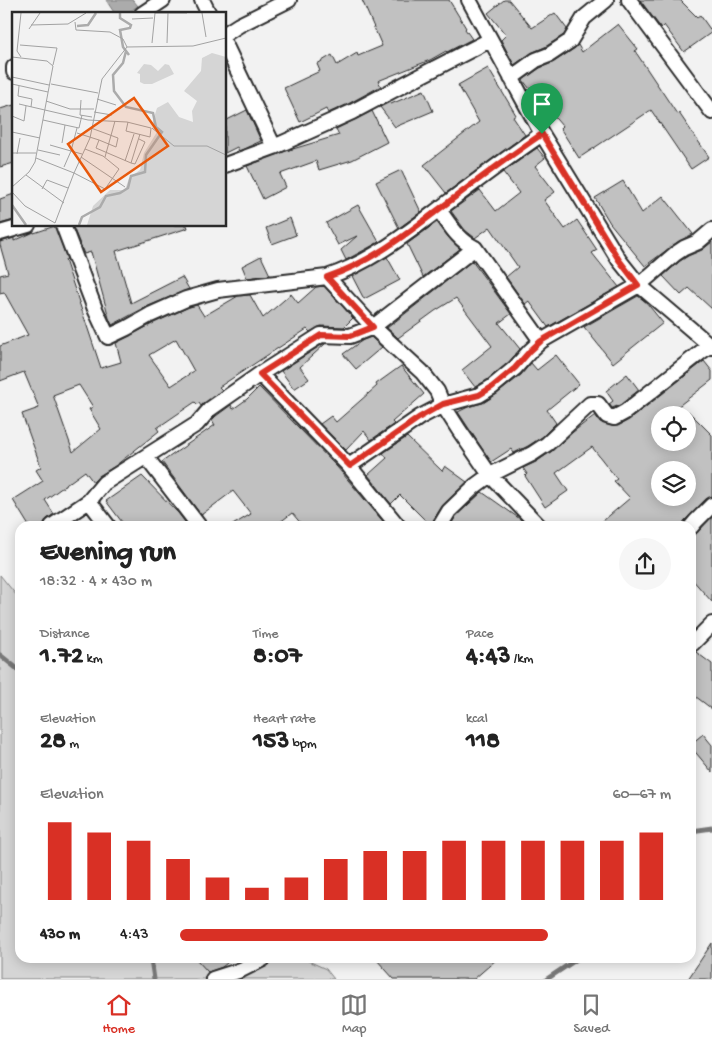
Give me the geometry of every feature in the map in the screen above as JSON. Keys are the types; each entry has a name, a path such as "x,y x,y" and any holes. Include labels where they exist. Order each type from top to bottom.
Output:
{"street":[{"path":"145,12 163,0"},
{"path":"202,0 208,12"},
{"path":"226,33 289,0"},
{"path":"443,521 449,512 475,486 490,475 532,454 547,444 590,404 598,404 607,416 614,418 625,412 711,346 638,285 619,260 542,134 469,0"},
{"path":"511,78 536,60 549,55 570,40 584,18 606,0"},
{"path":"629,0 712,112"},
{"path":"226,165 274,147 352,112 490,40"},
{"path":"226,46 274,147"},
{"path":"63,226 95,309 108,336 186,299 210,292 276,282 327,277 343,272 367,260 407,234 542,134"},
{"path":"439,210 465,244 475,248 541,341"},
{"path":"0,233 24,226"},
{"path":"350,466 420,417 443,404 479,395 492,387 515,368 541,341 638,285 675,254 704,238 712,230"},
{"path":"59,521 89,501 104,483 197,424 210,409 260,374 321,335 350,336 373,327 475,248"},
{"path":"327,277 373,327 422,372 437,391 463,437 490,475 534,521"},
{"path":"260,374 350,466 394,521"},
{"path":"146,457 195,521"},
{"path":"89,501 104,521"},
{"path":"696,521 712,505"},
{"path":"696,640 712,624"},
{"path":"213,979 241,970 255,963"}],"shaded area":[{"path":"106,0 133,0 138,6 129,12 114,12"},
{"path":"0,575 15,594 15,963 209,963 214,974 261,963 313,963 326,969 334,979 0,979"}],"building":[{"path":"362,0 449,0 472,39 430,60 378,81 381,86 348,104 328,113 326,109 300,122 284,88 320,71 317,64 332,55 337,65 357,53 358,56 382,46"},
{"path":"504,0 509,0 532,28 555,13 567,29 564,35 531,53 514,65 501,40 506,35 488,13"},
{"path":"640,0 680,0 697,17 700,15 712,32 684,52 664,25 661,28"},
{"path":"618,24 638,49 635,51 677,114 679,113 709,157 691,169 651,110 579,158 560,128 562,126 523,80 578,45 582,52"},
{"path":"488,68 516,115 513,117 525,135 446,193 424,165 479,122 458,85"},
{"path":"424,90 433,111 395,127 380,107 390,102 391,104"},
{"path":"12,106 12,164 0,167 0,109"},
{"path":"247,110 261,141 239,151 237,147 226,152 226,120"},
{"path":"372,111 387,142 352,160 319,170 316,161 280,174 286,187 263,199 247,166 283,152 339,135 336,129"},
{"path":"537,148 545,158 535,166 555,192 544,200 565,229 577,220 597,250 592,253 619,287 548,327 529,301 525,304 506,277 518,267 490,227 475,238 465,230 451,211 480,190 496,211 519,193 503,172"},
{"path":"401,170 421,212 399,228 376,182"},
{"path":"623,181 642,213 663,196 693,234 679,241 645,266 610,223 595,198"},
{"path":"12,195 12,221 0,224 0,199"},
{"path":"358,205 379,242 346,260 341,250 357,236 338,245 326,223"},
{"path":"290,218 296,235 272,244 266,228"},
{"path":"437,222 460,249 423,277 407,244"},
{"path":"55,226 101,368 121,362 116,343 154,323 197,305 204,316 238,296 250,295 263,318 291,294 298,303 316,287 324,286 353,318 344,327 321,326 310,332 307,329 219,387 222,390 201,406 195,402 157,428 159,431 93,482 85,471 45,500 54,514 46,521 26,521 13,500 43,481 36,470 41,467 22,414 39,408 24,372 0,381 0,346 28,335 4,292 0,293 0,275 8,273 0,242 14,238 14,241 34,232","holes":["176,339 194,371 171,386 149,355","79,385 93,407 89,409 101,429 73,452 53,395"]},
{"path":"72,226 187,226 188,228 116,251 131,303 182,277 189,289 146,307 112,325 91,252 84,254"},
{"path":"712,242 712,309 689,288 681,295 663,276 680,261 702,250"},
{"path":"261,256 270,275 247,278 242,266"},
{"path":"387,257 400,280 364,299 352,276"},
{"path":"472,261 511,314 499,323 520,349 509,362 475,387 462,370 492,346 456,298 398,338 387,328"},
{"path":"638,296 646,302 663,323 613,363 584,327"},
{"path":"371,337 382,347 356,369 343,354 363,340"},
{"path":"325,344 300,367 309,379 294,389 281,371"},
{"path":"556,355 579,384 547,410 556,423 542,437 528,446 514,453 511,449 491,462 458,412 470,406 483,403 497,394 521,375 531,363 537,370"},
{"path":"704,361 712,371 712,380 679,406 651,406 651,451 696,451 696,419 712,435 712,496 706,499 684,521 603,521 630,498 614,481 617,479 592,447 556,473 568,491 545,507 525,476 527,474 523,468 552,451 595,415 600,422 618,426 629,420"},
{"path":"401,366 424,394 392,422 394,424 371,440 364,431 346,450 320,424 331,416 336,422 377,386 376,384"},
{"path":"627,374 639,390 620,405 612,408 609,404 613,401 606,391"},
{"path":"259,387 337,467 383,521 299,521 292,513 282,521 239,521 251,514 233,491 201,515 162,462 215,425 212,420 216,416 231,405 233,409"},
{"path":"407,437 442,471 445,466 467,482 443,505 433,521 426,521 400,495 391,504 368,475 387,458 383,453"},
{"path":"142,476 184,521 121,521 106,501"},
{"path":"482,492 522,521 453,521"},
{"path":"712,517 712,602 696,584 697,533"},
{"path":"696,652 712,664 712,709 696,697"},
{"path":"703,734 712,745 712,772 696,753 696,740"},
{"path":"712,943 712,979 688,979"},
{"path":"200,963 227,963 222,967 208,972"},
{"path":"380,963 492,963 474,979 394,979"}],"waterway":[{"path":"0,655 15,667"},
{"path":"696,830 712,828"},
{"path":"152,963 154,979"},
{"path":"547,979 571,963"}],"route":[{"path":"542,134 619,260 638,285 541,341 515,368 492,387 479,395 443,404 420,417 350,466 260,374 321,335 350,336 373,327 327,277 343,272 367,260 407,234 542,134"}]}
